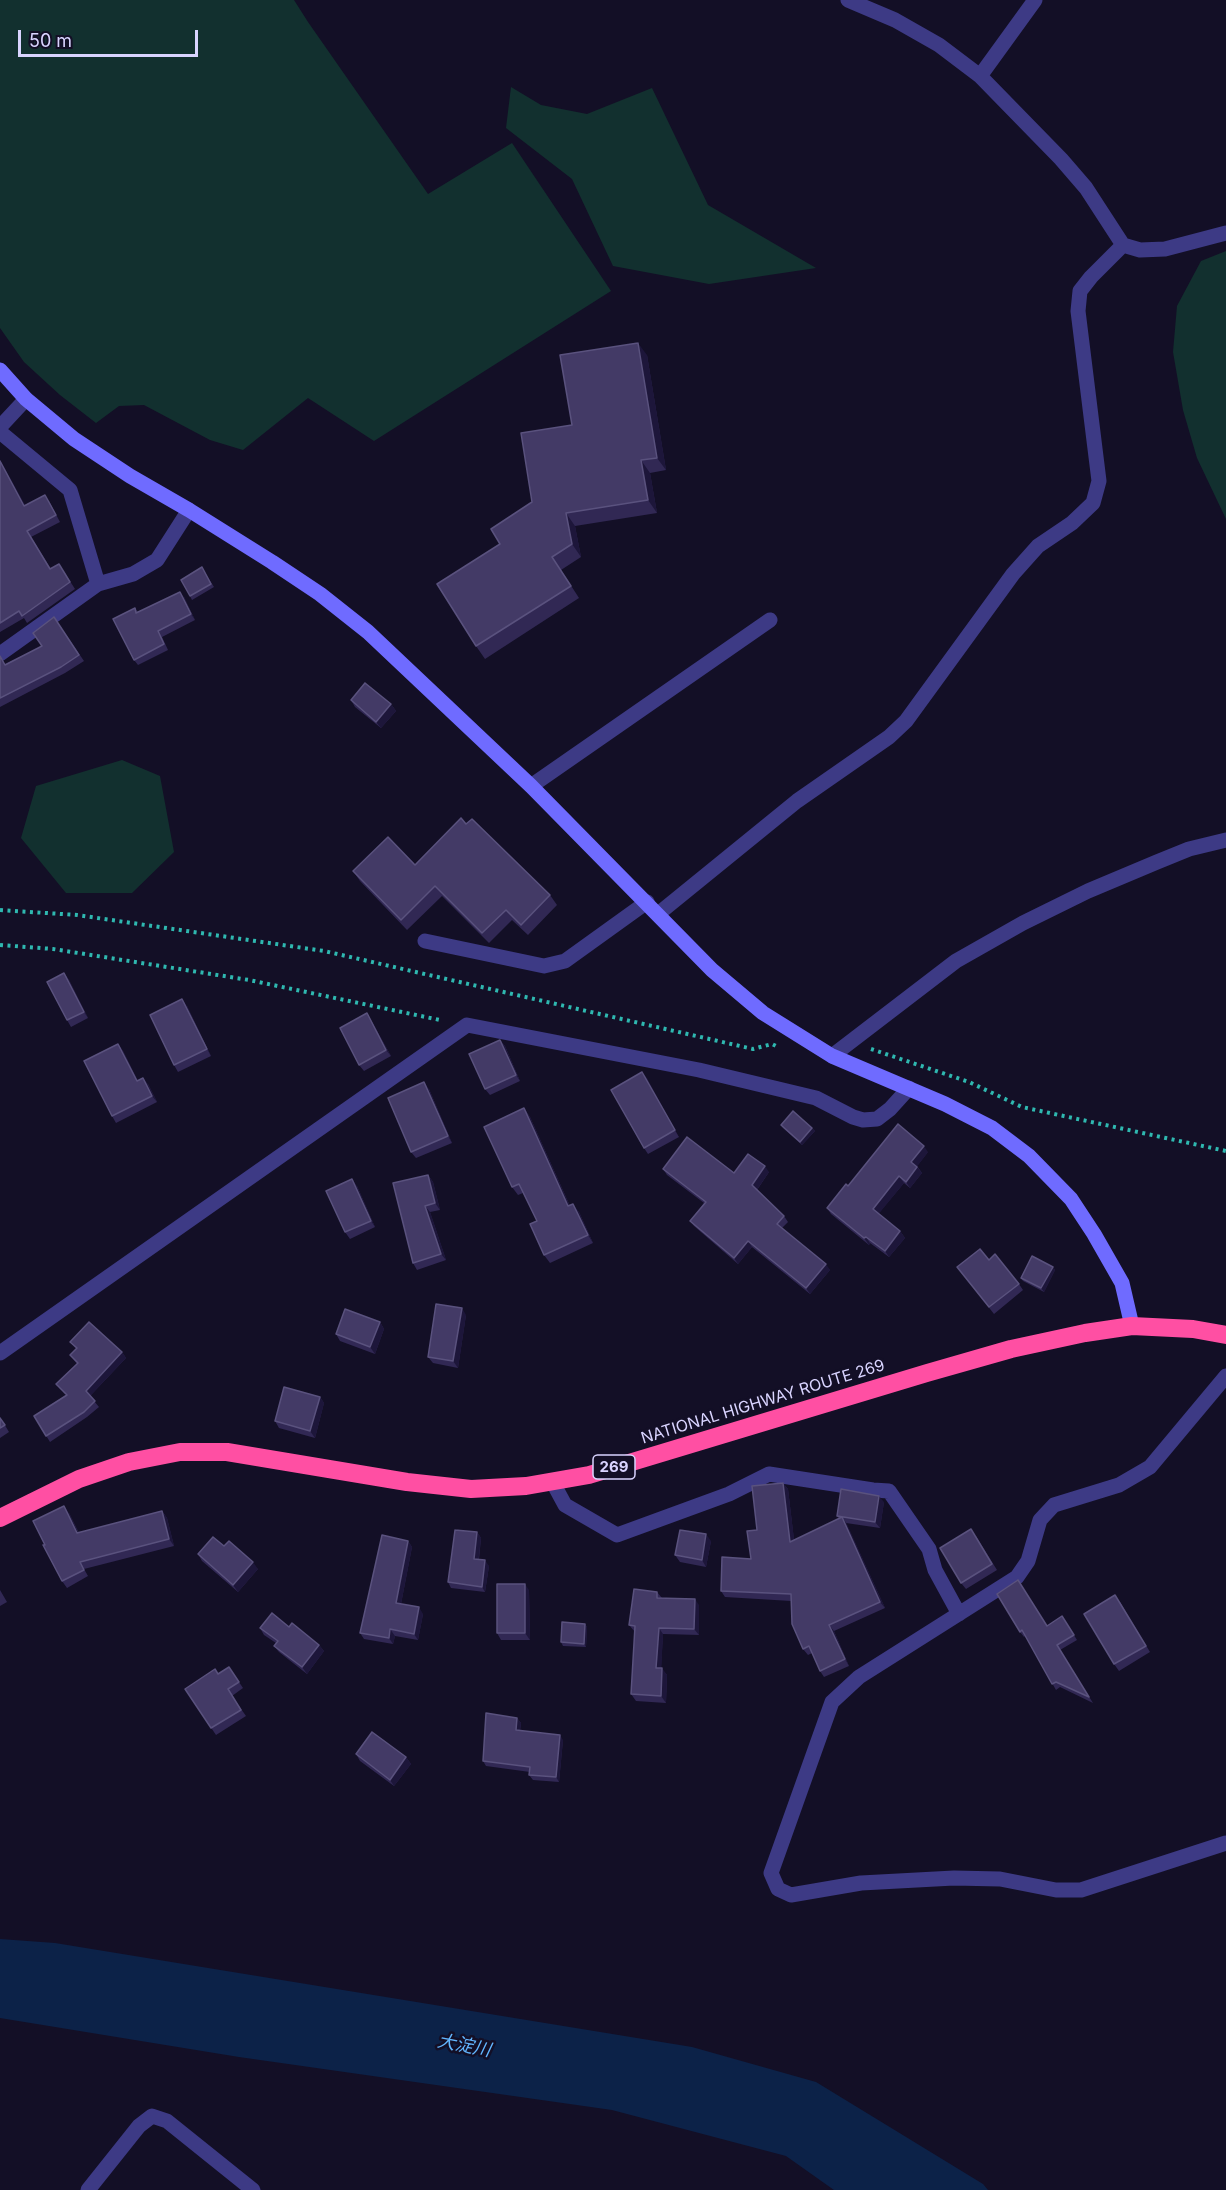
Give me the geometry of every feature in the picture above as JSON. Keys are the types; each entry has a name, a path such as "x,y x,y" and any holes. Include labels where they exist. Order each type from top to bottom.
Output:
{"highway":[{"name":"NATIONAL HIGHWAY ROUTE 269","path":"0,1518 79,1479 129,1462 180,1452 227,1452 407,1482 471,1489 526,1486 589,1475 1011,1349 1085,1333 1132,1326 1193,1329 1226,1335"}],"street":[{"path":"848,0 913,30 939,45 980,76 1086,188 1123,245 1140,250 1165,249 1226,233"},
{"path":"980,76 1035,0"},
{"path":"658,914 797,801 897,729 921,703 1013,574 1038,546 1072,523 1093,503 1099,481 1078,311 1080,291 1123,245"},
{"path":"0,370 26,399 74,439 320,594 360,626 531,786 712,970 763,1013 831,1056 945,1104 992,1128 1029,1156 1071,1199 1122,1283 1132,1326"},
{"path":"0,427 26,399"},
{"path":"0,432 70,490 99,584"},
{"path":"0,654 99,584 133,574 157,560 189,510"},
{"path":"531,786 770,620"},
{"path":"831,1056 956,961 1023,923 1088,891 1157,862 1190,849 1226,840"},
{"path":"426,941 544,966 565,961 647,902"},
{"path":"0,1353 467,1025 731,1078 816,1098 863,1120 877,1119 890,1109 909,1088"},
{"path":"1226,1376 1150,1467 1119,1485 1054,1505 1040,1520 1028,1561 1017,1577 858,1677 832,1702 771,1873 778,1889 792,1895 861,1883 954,1878 1000,1879 1056,1890 1082,1890 1226,1843"},
{"path":"552,1481 565,1505 617,1535 729,1494 769,1474 889,1491 929,1549 935,1570 959,1614"},
{"path":"88,2190 139,2126 152,2116 167,2121 253,2190"}],"path":[{"path":"0,910 77,915 324,951 753,1049"},
{"path":"0,945 53,948 249,980 467,1025"},
{"path":"852,1041 909,1063 969,1082 1022,1107 1226,1151"}],"green space":[{"path":"0,0 294,0 428,194 512,143 611,291 374,441 308,398 243,450 210,440 144,405 119,406 96,423 60,395 24,362 0,328"},
{"path":"511,87 541,105 587,114 652,88 708,205 816,268 709,284 613,266 572,179 506,128"},
{"path":"1226,251 1226,519 1197,458 1183,410 1173,352 1177,306 1201,261"},
{"path":"122,760 160,776 174,852 132,893 66,893 21,838 36,786"}],"water":[{"name":"大淀川","path":"0,1939 55,1943 692,2047 816,2082 983,2184 988,2190 834,2190 786,2156 612,2110 239,2057 0,2018"}],"building":[{"path":"638,343 657,458 641,460 648,500 566,513 572,544 552,557 571,586 476,646 437,584 500,544 491,529 532,502 521,433 572,425 560,355"},
{"path":"0,461 24,506 45,495 56,515 27,531 50,569 59,564 70,582 22,616 19,611 0,623"},
{"path":"202,567 211,584 190,596 181,580"},
{"path":"180,592 191,614 158,631 164,644 134,660 113,619 135,608 136,613"},
{"path":"54,617 79,655 61,667 0,698 0,656 5,665 42,646 33,633"},
{"path":"365,683 391,704 376,722 351,700"},
{"path":"461,818 466,824 472,819 550,895 521,925 506,910 482,933 435,886 401,920 353,871 388,837 415,865"},
{"path":"64,973 84,1012 67,1020 47,982"},
{"path":"182,999 207,1049 174,1065 150,1015"},
{"path":"367,1013 386,1050 359,1065 340,1028"},
{"path":"500,1040 516,1075 485,1089 469,1054"},
{"path":"118,1044 137,1081 143,1078 152,1096 112,1116 84,1061"},
{"path":"642,1072 675,1130 644,1148 611,1090"},
{"path":"424,1082 448,1136 411,1152 388,1098"},
{"path":"524,1108 568,1206 573,1204 588,1235 544,1255 530,1224 537,1221 519,1184 512,1187 484,1127"},
{"path":"793,1111 812,1128 800,1142 781,1125"},
{"path":"898,1124 924,1146 911,1162 917,1167 906,1182 899,1176 873,1209 900,1231 885,1251 866,1237 864,1238 827,1208 846,1184 848,1186"},
{"path":"687,1137 734,1173 748,1154 765,1166 752,1185 784,1216 777,1224 826,1264 806,1288 748,1241 734,1258 690,1221 706,1202 663,1169"},
{"path":"428,1175 435,1203 425,1206 441,1254 413,1263 393,1183"},
{"path":"352,1179 371,1221 345,1232 326,1191"},
{"path":"980,1249 989,1260 995,1254 1019,1284 989,1307 957,1267"},
{"path":"1032,1256 1053,1267 1041,1288 1021,1278"},
{"path":"436,1304 462,1308 453,1361 428,1357"},
{"path":"345,1309 380,1322 370,1347 336,1334"},
{"path":"89,1322 122,1352 86,1391 95,1401 84,1412 46,1436 34,1416 67,1395 56,1384 78,1363 70,1355 77,1348 70,1342"},
{"path":"284,1387 320,1397 310,1431 275,1421"},
{"path":"0,1418 5,1425 0,1428"},
{"path":"783,1483 790,1542 842,1517 880,1602 829,1625 845,1659 820,1671 809,1646 803,1649 792,1624 791,1594 721,1591 722,1557 751,1559 747,1531 757,1530 752,1486"},
{"path":"841,1489 879,1496 875,1522 837,1516"},
{"path":"64,1506 77,1533 162,1511 169,1539 80,1562 84,1570 62,1581 33,1521"},
{"path":"971,1529 992,1564 961,1583 940,1548"},
{"path":"455,1530 477,1532 474,1559 485,1560 482,1587 448,1582"},
{"path":"680,1530 706,1534 702,1560 675,1555"},
{"path":"382,1535 408,1541 396,1603 419,1607 414,1634 390,1629 389,1638 360,1633"},
{"path":"213,1537 224,1546 229,1541 253,1562 233,1585 198,1554"},
{"path":"1018,1580 1047,1626 1062,1616 1074,1635 1057,1645 1089,1697 1056,1682 1052,1684 1022,1630 1020,1632 997,1594"},
{"path":"497,1584 525,1584 525,1633 497,1633"},
{"path":"634,1589 657,1592 657,1598 695,1599 694,1629 659,1628 656,1668 662,1668 661,1696 631,1694 635,1626 629,1625"},
{"path":"1115,1595 1146,1646 1114,1664 1084,1614"},
{"path":"272,1613 289,1627 292,1623 319,1645 302,1667 274,1646 278,1641 260,1628"},
{"path":"562,1622 585,1624 584,1644 561,1642"},
{"path":"229,1667 239,1682 228,1689 241,1710 211,1728 185,1689 215,1669 218,1674"},
{"path":"486,1713 517,1718 516,1730 560,1735 556,1777 529,1775 530,1767 483,1761"},
{"path":"372,1732 406,1757 390,1780 356,1754"}]}
